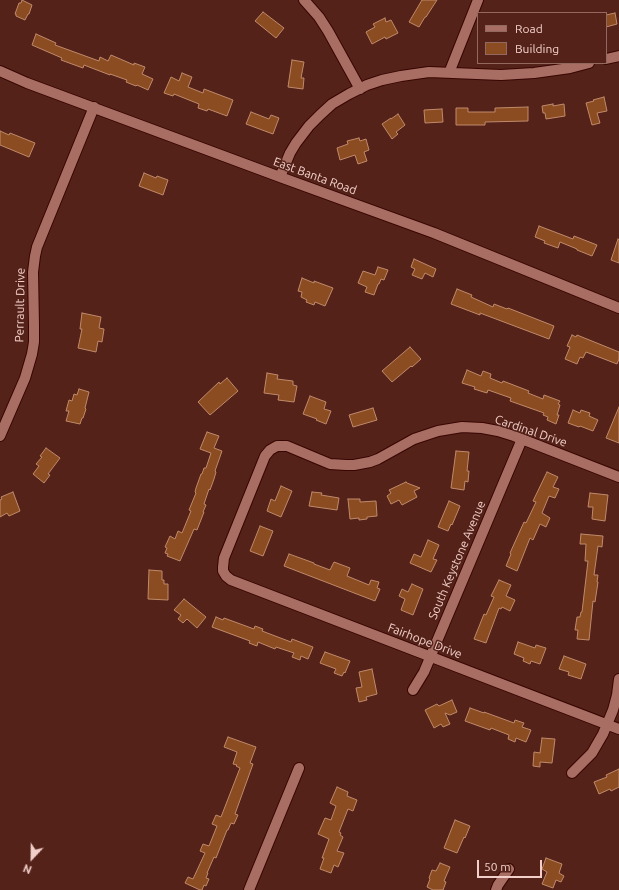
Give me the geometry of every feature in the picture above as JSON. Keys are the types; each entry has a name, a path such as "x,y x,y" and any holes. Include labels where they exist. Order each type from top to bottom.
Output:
{"street":[{"path":"304,0 319,17 328,31 360,89"},
{"path":"449,73 478,0"},
{"path":"607,59 619,56"},
{"path":"280,177 296,143 320,115 332,104 349,94 382,80 429,72 501,74 534,73 570,68 585,64"},
{"name":"East Banta Road","path":"0,71 27,83 434,234 619,308"},
{"name":"Perrault Drive","path":"0,436 25,378 32,354 34,342 33,272 36,252 94,107"},
{"name":"Cardinal Drive","path":"225,574 223,566 224,558 265,456 270,450 281,445 287,446 330,464 354,465 370,462 414,439 438,431 462,427 482,428 506,433 619,477"},
{"name":"South Keystone Avenue","path":"414,690 422,677 522,439"},
{"name":"Fairhope Drive","path":"225,574 230,580 619,729"},
{"path":"572,773 594,750 600,741 615,702 619,680"},
{"path":"249,890 299,768"},
{"path":"496,890 509,869"}],"building":[{"path":"22,0 32,5 25,20 16,16 15,14 19,3 21,3"},
{"path":"422,0 437,0 419,27 409,22"},
{"path":"263,12 284,28 276,38 255,21"},
{"path":"615,13 617,24 607,27 607,15"},
{"path":"385,18 386,22 391,20 398,33 386,39 385,37 372,44 366,32 375,27 373,24"},
{"path":"36,34 56,43 55,45 99,61 100,57 108,61 111,55 134,65 134,63 145,67 142,74 153,79 148,90 126,82 127,80 84,65 83,68 61,60 62,58 32,45"},
{"path":"292,60 304,62 301,78 304,78 303,89 288,87"},
{"path":"182,73 192,77 188,87 203,93 204,89 233,100 227,116 208,109 207,111 198,108 199,104 174,94 173,96 164,93 171,77 179,81"},
{"path":"604,97 607,111 597,113 600,123 592,125 586,103"},
{"path":"553,104 553,106 564,104 565,116 546,119 542,106"},
{"path":"528,107 528,121 485,122 485,125 456,125 456,108 468,108 468,112 495,112 495,108"},
{"path":"442,109 443,122 425,123 424,110"},
{"path":"251,112 269,119 271,115 279,118 273,134 246,124"},
{"path":"398,114 405,125 396,132 398,134 392,139 382,124"},
{"path":"0,131 9,135 10,133 35,143 29,157 0,145"},
{"path":"359,138 360,141 366,139 369,150 364,152 367,161 358,164 355,155 340,160 337,148 348,144 347,141"},
{"path":"144,173 156,178 157,176 168,180 163,195 139,186"},
{"path":"539,226 573,239 574,236 597,245 592,256 560,242 558,248 544,243 545,241 535,237"},
{"path":"618,239 619,240 619,263 611,260"},
{"path":"414,259 436,269 433,277 425,273 422,279 412,275 415,269 411,267"},
{"path":"378,267 388,270 384,280 381,279 378,284 374,295 365,292 367,287 358,283 363,271 375,275"},
{"path":"302,278 333,288 325,306 315,302 314,305 306,302 307,300 301,297 302,292 298,291"},
{"path":"457,289 472,295 471,297 493,307 494,304 507,309 508,308 554,326 549,339 480,313 480,315 451,304"},
{"path":"82,313 101,317 99,328 104,329 102,342 98,341 96,352 78,348 82,329 80,329"},
{"path":"572,335 576,337 577,335 619,352 617,364 586,352 583,358 580,357 577,364 565,359 570,347 567,346"},
{"path":"410,347 421,359 392,382 382,371"},
{"path":"467,370 481,376 483,371 491,374 490,378 502,383 503,381 529,391 528,393 543,399 544,395 560,401 558,404 560,405 557,415 559,415 556,424 547,420 548,417 543,415 544,413 510,401 511,398 488,390 487,393 462,383"},
{"path":"267,373 278,375 277,379 293,381 293,385 297,386 294,402 278,400 279,395 264,393"},
{"path":"227,378 238,391 210,415 198,402 219,382 220,384"},
{"path":"79,389 89,392 86,409 80,424 66,421 69,411 66,411 69,400 72,401 74,394 77,395"},
{"path":"310,396 326,402 324,409 331,411 326,424 303,414"},
{"path":"619,407 619,443 606,438"},
{"path":"373,408 377,420 353,427 349,415"},
{"path":"573,410 580,413 581,410 590,413 589,416 598,420 593,431 568,423"},
{"path":"207,432 219,436 214,448 222,451 215,471 214,479 204,504 206,505 204,512 197,530 194,529 180,561 167,556 168,554 165,553 167,548 165,547 170,536 175,539 178,531 182,533 191,511 189,510 196,493 196,488 204,468 206,468 211,453 200,449"},
{"path":"46,448 60,458 48,474 50,475 44,483 33,474 39,466 36,464 42,457 40,456"},
{"path":"456,451 469,452 467,471 469,471 468,482 465,481 464,490 451,488"},
{"path":"547,472 558,477 553,487 559,489 555,498 549,496 542,513 550,518 546,527 540,524 533,540 530,538 517,571 506,566 511,554 510,553 524,522 526,523 536,502 533,501"},
{"path":"406,482 420,488 414,491 417,497 402,505 399,500 391,504 387,496 391,493 389,490"},
{"path":"281,486 292,491 281,517 267,511 271,499 275,501"},
{"path":"13,492 20,511 9,516 7,513 0,517 1,497"},
{"path":"312,492 339,498 337,510 309,506"},
{"path":"590,493 608,495 605,521 592,519 593,507 588,507"},
{"path":"348,499 360,499 360,502 376,501 377,516 359,520 359,518 350,519"},
{"path":"449,501 460,506 448,531 438,527"},
{"path":"260,526 273,531 263,556 250,551"},
{"path":"581,534 603,536 602,547 598,546 594,575 598,575 598,582 595,602 593,601 589,640 577,639 578,630 575,630 577,617 580,617 582,612 588,561 585,561 586,544 580,544"},
{"path":"428,540 439,545 433,559 437,560 431,572 410,563 414,554 421,557"},
{"path":"289,554 330,570 334,562 350,568 347,576 369,585 371,580 379,582 377,588 380,589 375,601 284,566"},
{"path":"149,570 162,571 162,580 164,580 164,584 168,584 168,600 148,599"},
{"path":"499,580 511,585 506,596 515,600 510,611 502,607 501,609 499,608 486,643 474,639 484,614 486,615 494,597 491,596"},
{"path":"412,584 423,589 413,615 401,610 405,599 399,596 402,589 408,592"},
{"path":"184,599 206,617 197,628 187,619 183,623 178,619 181,615 174,610"},
{"path":"216,617 223,620 224,618 254,629 255,626 263,629 262,631 291,642 292,639 313,647 308,659 301,656 300,660 292,657 294,653 276,647 275,649 258,642 257,646 249,643 250,641 212,627"},
{"path":"518,642 535,648 536,645 546,648 540,664 531,661 530,664 523,661 524,658 514,654"},
{"path":"325,652 350,661 345,673 344,672 342,676 334,673 336,669 320,663"},
{"path":"564,656 586,664 581,679 568,675 569,672 559,669"},
{"path":"372,669 377,694 366,697 367,700 359,702 356,688 362,687 359,672"},
{"path":"452,700 457,712 450,715 445,713 450,724 443,727 441,724 434,728 425,710 437,704 439,706"},
{"path":"470,708 514,723 515,720 524,723 522,727 531,730 526,742 516,738 515,742 508,739 509,735 491,728 490,730 465,721"},
{"path":"228,737 256,747 250,763 253,764 235,814 238,815 234,824 231,823 227,830 216,858 214,857 207,873 206,878 209,879 206,886 204,885 202,890 200,890 185,883 188,877 193,879 205,853 200,851 203,844 209,846 217,826 212,824 216,815 221,817 240,768 233,764 237,752 224,747"},
{"path":"542,738 555,739 552,763 540,762 540,767 533,766 534,752 540,753"},
{"path":"619,769 619,787 599,794 594,782 607,777 606,775"},
{"path":"337,787 348,792 347,796 357,800 353,811 348,809 339,832 343,837 337,851 344,853 338,867 334,865 331,873 320,869 324,858 322,858 329,839 318,834 325,818 331,820 336,806 330,803"},
{"path":"455,820 470,826 457,853 444,848"},
{"path":"546,858 562,864 559,873 564,876 561,882 556,880 553,888 542,884 547,872 542,869"},
{"path":"440,863 450,867 444,881 446,882 443,890 433,890 427,887 429,878 432,870 436,871"}]}
